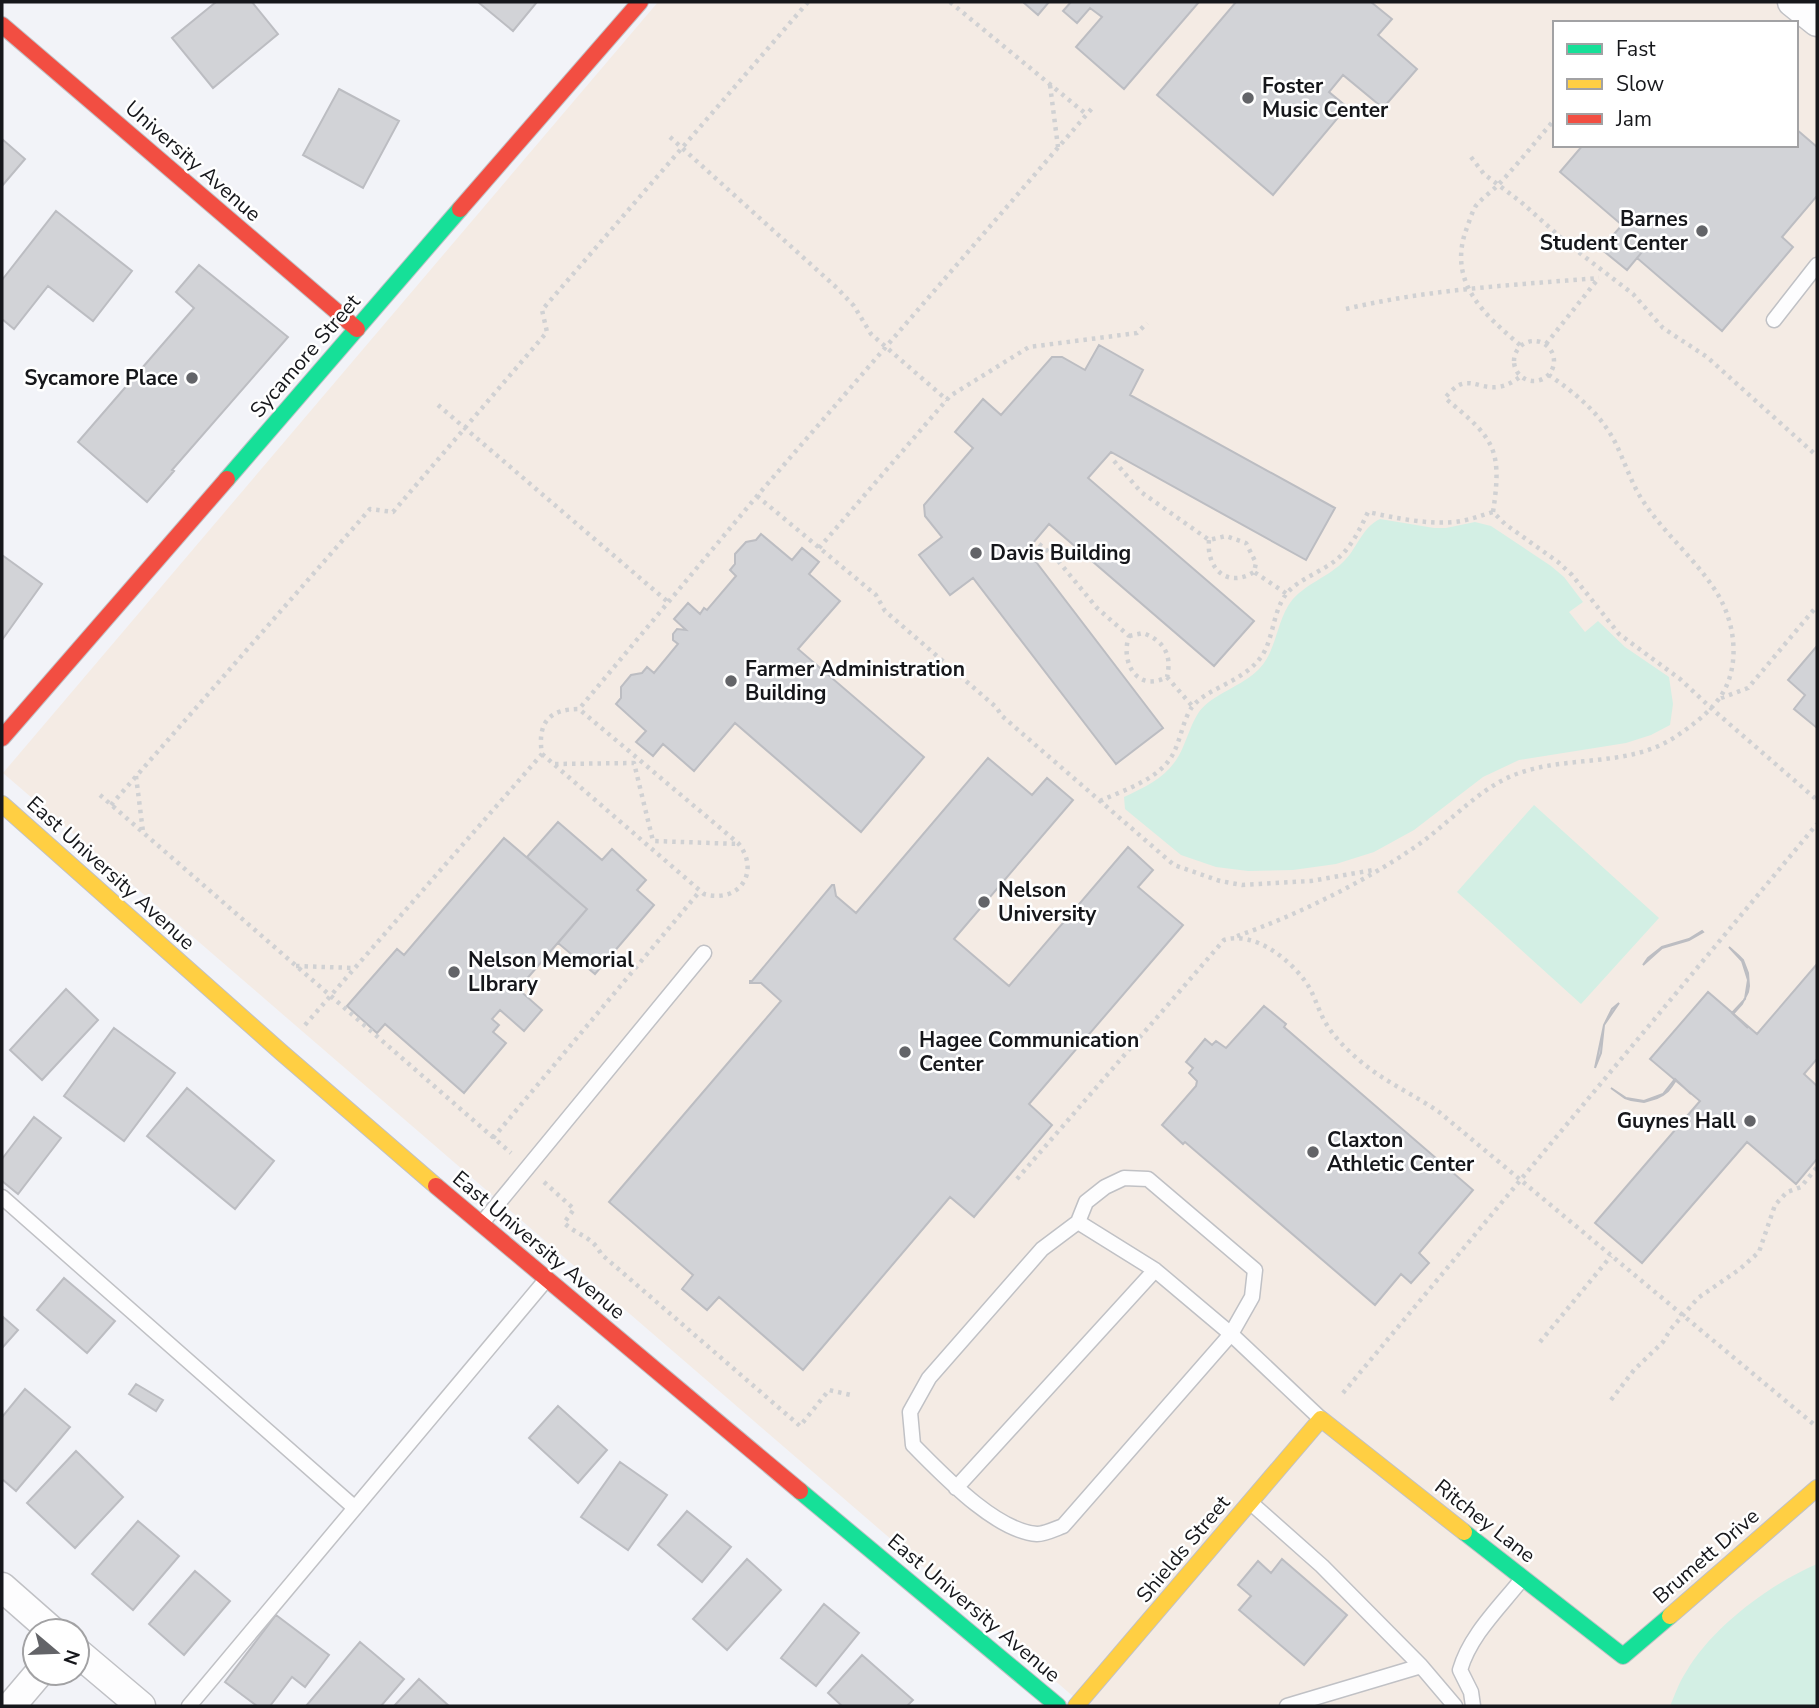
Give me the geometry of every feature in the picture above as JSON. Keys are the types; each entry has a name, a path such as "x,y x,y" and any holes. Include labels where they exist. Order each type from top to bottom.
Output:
{"street":[{"name":"Sycamore Street","path":"2,738 640,2"},
{"path":"1792,2 1817,22"},
{"name":"University Avenue","path":"2,25 357,330"},
{"name":"East University Avenue","path":"2,804 281,1052 546,1280 1058,1706"},
{"name":"Shields Street","path":"1076,1706 1321,1419"},
{"name":"Ritchey Lane","path":"1321,1419 1623,1656"},
{"name":"Brumett Drive","path":"1623,1656 1817,1488"},
{"path":"2,1587 36,1617"},
{"path":"91,1665 141,1706"},
{"path":"11,1706 27,1687"}],"lane":[{"path":"1774,320 1817,265"},
{"path":"481,1224 704,953"},
{"path":"1124,1178 1148,1180 1255,1270 1252,1297 1231,1334 1063,1526 1040,1534 1012,1530 956,1488 913,1445 910,1412 929,1378 1042,1249 1078,1222 1086,1202 1105,1187 1124,1178"},
{"path":"2,1197 355,1508"},
{"path":"1078,1222 1155,1270 1231,1334 1321,1419"},
{"path":"956,1488 1155,1270"},
{"path":"189,1706 546,1280"},
{"path":"1250,1503 1322,1566 1421,1666 1455,1706"},
{"path":"1473,1706 1471,1692 1461,1670 1463,1660 1475,1638 1523,1578"},
{"path":"1287,1706 1421,1666"}],"path":[{"path":"111,805 370,509 393,512 547,332 542,310 808,2"},
{"path":"950,2 1086,114"},
{"path":"1050,84 1058,147"},
{"path":"579,709 636,761 740,844 748,861 747,874 743,884 733,894 712,897 700,891 542,754 540,742 547,720 556,711 579,709 757,496 1094,106"},
{"path":"1520,345 1486,315 1469,289 1461,264 1461,247 1475,207 1498,185 1553,121"},
{"path":"670,137 836,288 854,306 871,334 947,400"},
{"path":"1471,157 1484,174 1633,294 1663,328 1714,363 1817,456"},
{"path":"1546,344 1605,271"},
{"path":"1346,309 1393,298 1599,278"},
{"path":"819,548 947,400 1029,347 1137,333 1147,323"},
{"path":"1533,340 1546,344 1554,362 1549,375 1537,381 1525,379 1514,364 1516,350 1520,345 1533,340"},
{"path":"1017,1180 1224,940 1260,928 1379,869 1413,849 1506,778 1539,768 1610,760 1648,750 1675,737 1699,720 1719,698 1728,680 1734,639 1716,591 1643,501 1614,439 1600,419 1585,402 1549,375"},
{"path":"1493,512 1497,462 1491,443 1481,429 1445,398 1458,385 1471,383 1505,387 1521,376"},
{"path":"438,405 668,602"},
{"path":"1114,461 1149,498 1209,540 1226,536 1246,543 1256,563 1254,572 1246,578 1228,578 1209,558 1209,540"},
{"path":"757,496 876,595 885,611 1174,865 1220,881 1242,885 1337,878 1379,869"},
{"path":"1100,801 1141,783 1166,764 1174,753 1193,707 1240,678 1254,666 1263,655 1276,616 1287,594 1346,550 1368,512 1440,522 1461,521 1493,512"},
{"path":"1493,512 1572,575 1619,634 1680,679 1817,800"},
{"path":"1039,544 1055,557 1097,608 1129,636"},
{"path":"1254,572 1287,594"},
{"path":"1719,698 1748,688 1817,606"},
{"path":"1143,633 1161,642 1168,653 1170,666 1167,677 1161,680 1143,678 1129,668 1125,648 1129,636 1143,633"},
{"path":"1167,677 1193,707"},
{"path":"281,1052 542,754"},
{"path":"554,764 636,761"},
{"path":"636,761 653,841"},
{"path":"136,776 143,832"},
{"path":"100,795 574,1209 564,1223 576,1234 589,1238 596,1244 601,1254 800,1426 829,1390 850,1395"},
{"path":"1321,1419 1817,824"},
{"path":"653,841 740,844"},
{"path":"649,846 653,841"},
{"path":"493,1138 700,891"},
{"path":"1237,936 1276,953 1293,968 1310,990 1323,1019 1359,1060 1439,1112 1817,1427"},
{"path":"295,965 355,968"},
{"path":"1611,1400 1698,1298 1740,1269 1759,1252 1775,1205 1787,1192 1801,1187 1817,1167"},
{"path":"1540,1342 1611,1256"}],"shaded area":[{"name":"Nelson University","path":"658,2 1810,2 1817,7 1817,1706 1076,1706 1075,1698 3,773"}],"green space":[{"path":"1380,519 1434,528 1475,522 1491,526 1551,566 1564,577 1583,602 1569,612 1585,632 1598,621 1625,647 1669,677 1673,704 1670,725 1626,743 1519,760 1483,777 1414,830 1374,852 1336,864 1293,870 1248,871 1216,867 1181,855 1125,809 1124,797 1151,783 1173,765 1199,712 1219,695 1252,675 1265,662 1284,614 1293,599 1342,563 1368,528"},
{"path":"1534,805 1659,918 1581,1004 1457,892"},
{"path":"1817,1564 1817,1706 1670,1706 1681,1680 1697,1655 1726,1623 1780,1583"}],"building":[{"path":"216,2 252,2 278,34 213,88 172,38"},
{"path":"478,2 537,2 513,31"},
{"path":"1023,2 1049,2 1038,15"},
{"path":"1071,2 1199,2 1124,89 1076,47 1102,17 1090,8 1077,23 1063,11"},
{"name":"Foster Music Center","path":"1236,2 1371,2 1392,19 1378,35 1417,69 1383,108 1343,75 1329,92 1347,107 1273,195 1157,95"},
{"path":"339,89 399,121 363,188 303,155"},
{"name":"Barnes Student Center","path":"1798,131 1817,147 1817,196 1782,237 1793,247 1722,331 1637,258 1627,270 1601,249 1622,225 1560,172 1581,147 1798,147"},
{"path":"2,139 25,159 2,186"},
{"path":"56,211 132,271 93,321 48,286 14,329 2,319 2,280"},
{"name":"Sycamore Place","path":"199,265 288,337 147,502 78,442 194,308 176,292"},
{"name":"Davis Building","path":"1099,345 1143,370 1130,395 1335,508 1306,560 1111,452 1088,478 1254,621 1214,666 1049,524 1027,550 1163,728 1116,764 973,578 950,595 919,555 942,537 925,516 924,505 973,448 955,432 983,399 1001,415 1052,357 1062,357 1085,370"},
{"name":"Farmer Administration Building","path":"761,534 792,560 802,548 819,562 809,574 840,601 798,649 924,757 861,832 735,723 694,771 663,744 653,756 636,742 646,731 616,704 621,698 621,687 631,675 642,673 647,667 654,673 678,644 673,640 673,634 677,629 686,630 674,619 688,603 700,614 704,608 707,610 736,576 730,570 735,564 735,554 746,542 756,540"},
{"path":"2,555 42,584 2,640"},
{"path":"1817,646 1817,728 1794,709 1805,695 1788,680"},
{"name":"Hagee Communication Center","path":"988,758 1032,795 1047,778 1073,800 954,939 1009,986 1128,847 1153,870 1138,887 1183,925 1029,1104 1052,1125 974,1217 950,1197 803,1370 719,1297 707,1310 682,1289 693,1275 609,1202 781,1001 761,983 750,981 832,885 836,896 856,913"},
{"path":"558,822 602,860 612,849 646,880 637,890 654,905 595,974 558,943 587,909 527,857"},
{"name":"Nelson Memorial LIbrary","path":"504,838 587,909 518,989 542,1010 524,1031 500,1010 492,1019 499,1025 493,1032 506,1043 464,1093 385,1024 377,1033 347,1006 397,949 404,955"},
{"path":"1702,931 1689,940 1662,948 1643,965 1662,947 1689,939"},
{"path":"1729,947 1743,960 1748,973 1749,986 1745,998 1748,980 1742,961"},
{"name":"Guynes Hall","path":"1817,964 1817,1059 1804,1074 1817,1086 1817,1159 1796,1184 1747,1142 1642,1263 1595,1223 1700,1101 1650,1059 1708,992 1757,1034"},
{"path":"66,989 98,1020 42,1080 10,1050"},
{"path":"1619,1003 1604,1025 1612,1009"},
{"name":"Claxton Athletic Center","path":"1264,1006 1286,1024 1284,1027 1473,1190 1419,1253 1429,1263 1411,1283 1401,1274 1375,1305 1162,1125 1196,1086 1197,1081 1189,1073 1193,1068 1186,1062 1205,1039 1212,1045 1216,1041 1226,1048"},
{"path":"1604,1025 1601,1053 1595,1068"},
{"path":"114,1028 175,1073 124,1141 64,1096"},
{"path":"1675,1079 1691,1094 1676,1080 1663,1095 1644,1102 1625,1098 1611,1088 1626,1098 1644,1101 1663,1094"},
{"path":"187,1088 274,1161 235,1209 147,1136"},
{"path":"34,1117 61,1138 18,1194 2,1181 2,1159"},
{"path":"64,1278 115,1321 87,1353 37,1310"},
{"path":"2,1316 18,1330 2,1348"},
{"path":"136,1384 163,1400 156,1411 129,1394"},
{"path":"25,1389 70,1427 16,1491 2,1479 2,1417"},
{"path":"558,1406 607,1450 578,1483 529,1438"},
{"path":"76,1451 123,1497 75,1548 27,1503"},
{"path":"620,1462 667,1495 628,1550 581,1517"},
{"path":"687,1511 731,1547 702,1582 658,1545"},
{"path":"138,1521 179,1556 133,1610 92,1574"},
{"path":"747,1559 781,1590 727,1650 693,1619"},
{"path":"1282,1559 1347,1615 1304,1665 1239,1610 1251,1596 1238,1585 1258,1561 1271,1573"},
{"path":"195,1571 230,1601 184,1655 149,1624"},
{"path":"824,1604 859,1633 816,1686 781,1658"},
{"path":"276,1615 329,1655 305,1687 292,1677 270,1706 257,1706 225,1682"},
{"path":"360,1642 404,1679 381,1706 306,1706"},
{"path":"862,1655 913,1700 907,1706 842,1706 828,1693"},
{"path":"419,1679 449,1706 394,1706"}],"traffic: fast":[{"path":"227,479 460,209"},
{"path":"800,1491 1058,1706"},
{"path":"1464,1532 1623,1656 1670,1616"}],"traffic: slow":[{"path":"2,804 436,1186"},
{"path":"1076,1706 1321,1419 1464,1532"},
{"path":"1670,1616 1817,1488"}],"traffic: jam":[{"path":"460,209 640,2"},
{"path":"2,25 357,329"},
{"path":"2,738 227,479"},
{"path":"436,1186 800,1491"}],"place":[{"name":"Foster Music Center","path":"1248,98"},
{"name":"Barnes Student Center","path":"1702,231"},
{"name":"Sycamore Place","path":"192,378"},
{"name":"Davis Building","path":"976,553"},
{"name":"Farmer Administration Building","path":"731,681"},
{"name":"Nelson University","path":"984,902"},
{"name":"Nelson Memorial LIbrary","path":"454,972"},
{"name":"Hagee Communication Center","path":"905,1052"},
{"name":"Guynes Hall","path":"1750,1121"},
{"name":"Claxton Athletic Center","path":"1313,1152"}]}
